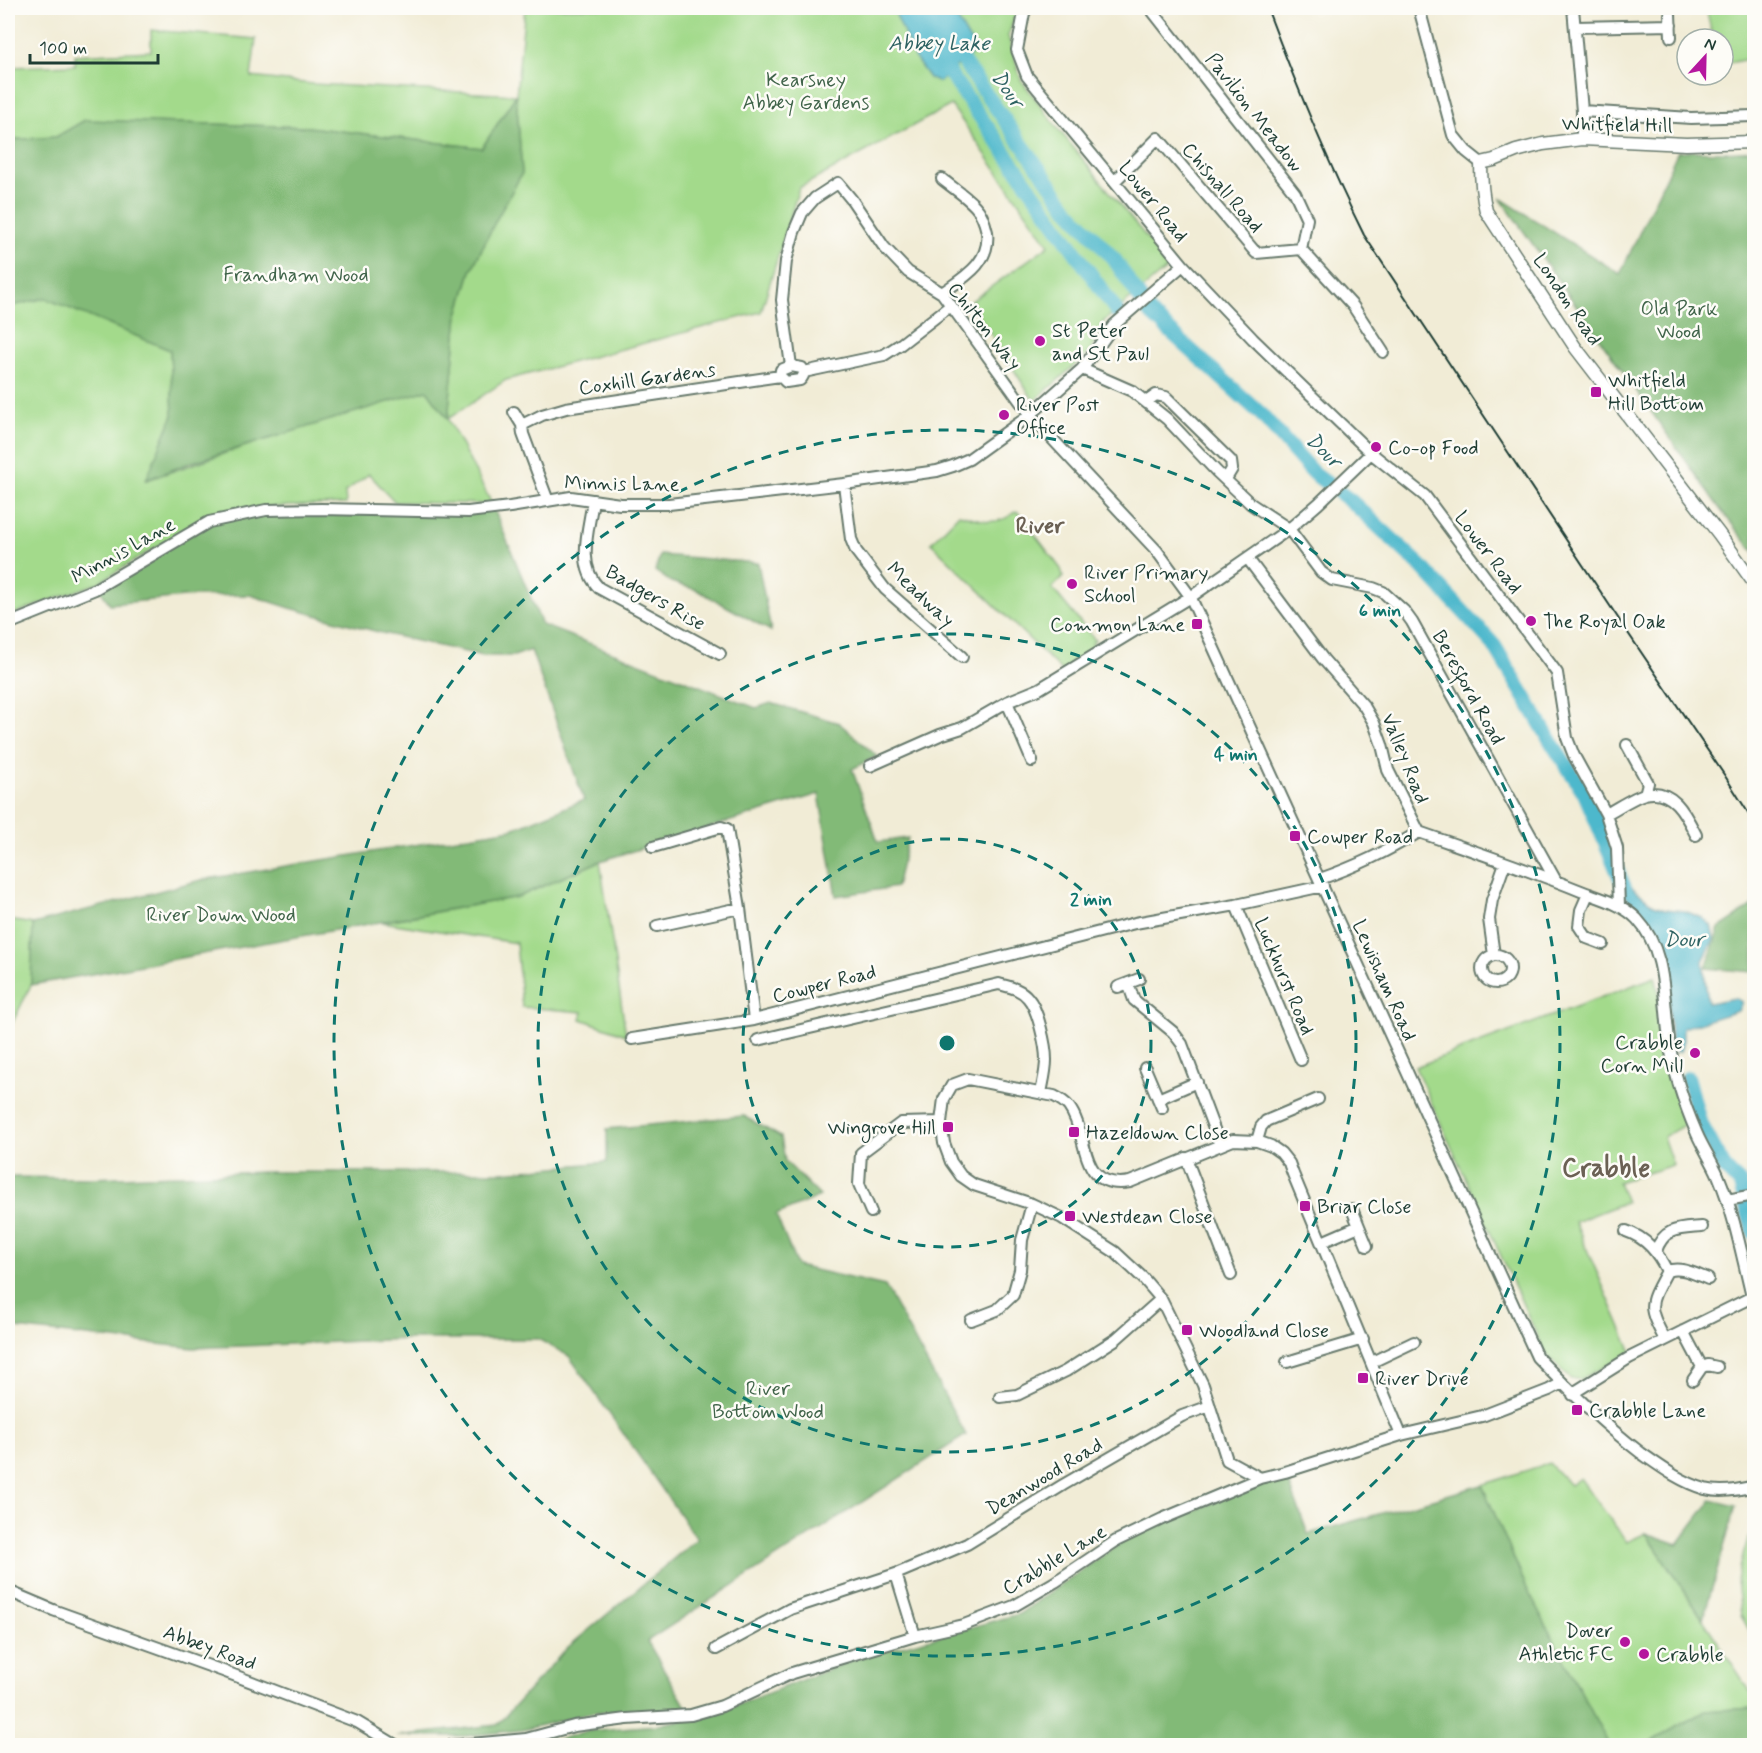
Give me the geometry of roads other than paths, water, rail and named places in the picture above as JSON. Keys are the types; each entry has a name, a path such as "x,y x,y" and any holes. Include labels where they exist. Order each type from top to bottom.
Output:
{"main road":[{"name":"Whitfield Hill","path":"1481,163 1543,144 1582,139 1686,144 1755,142"},
{"name":"London Road","path":"1481,163 1482,194 1486,211 1522,268 1575,347 1755,583"}],"street":[{"name":"Lower Road","path":"1028,8 1024,13 1017,50 1027,76 1183,265 1253,339 1371,453 1425,496 1557,673 1568,738 1574,756 1606,814 1617,848 1619,906"},
{"name":"Pavilion Meadow","path":"1150,8 1295,193 1307,219 1301,249"},
{"path":"1419,8 1452,135 1481,163"},
{"path":"1573,8 1582,111 1582,139"},
{"path":"1575,27 1670,20 1671,37"},
{"name":"Whitfield Hill","path":"1582,111 1691,118 1755,116"},
{"name":"Chisnall Road","path":"1115,181 1158,138 1256,253 1301,249"},
{"path":"942,179 976,206 985,222 987,236 986,251 980,262 972,271 942,293"},
{"name":"Chilton Way","path":"791,366 782,300 786,261 802,213 815,198 838,183 884,247 908,272 942,293 1030,415"},
{"path":"1301,249 1353,306 1383,352"},
{"name":"Minnis Lane","path":"8,624 95,589 209,522 266,510 468,512 571,497 620,504 669,504 844,484 936,471 953,466 969,459 1030,415 1082,369 1114,325 1183,265"},
{"name":"Coxhill Gardens","path":"522,425 542,415 566,408 780,376 786,382 795,382 804,377 804,372 884,355 950,306"},
{"path":"780,376 781,370 791,366 798,366 804,372"},
{"path":"1082,369 1132,391 1167,419 1251,504 1289,529"},
{"path":"1146,402 1156,395 1166,398 1200,430 1231,461 1232,469 1226,479"},
{"path":"514,412 522,425 523,434 548,501"},
{"name":"Lewisham Road","path":"1030,415 1156,551 1190,596 1536,1357 1573,1395 1624,1440 1662,1469 1690,1484 1707,1489 1723,1491 1755,1486"},
{"path":"870,766 940,735 962,728 1007,702 1040,689 1195,594 1289,529 1371,453"},
{"name":"Meadway","path":"844,484 851,539 856,551 885,589 962,657"},
{"name":"Badgers Rise","path":"593,500 585,558 588,574 594,582 599,588 715,649"},
{"name":"Beresford Road","path":"1289,529 1321,572 1332,580 1383,592 1404,611 1556,881"},
{"name":"Valley Road","path":"1248,558 1323,659 1364,706 1374,723 1388,770 1419,832 1619,906"},
{"path":"1007,702 1032,761"},
{"path":"1627,745 1648,783 1645,794"},
{"path":"1606,814 1645,794 1661,794 1673,799 1687,817 1696,836"},
{"name":"Cowper Road","path":"654,847 721,827 727,829 740,908 754,1020"},
{"name":"Cowper Road","path":"632,1039 754,1020 1135,923 1236,905 1321,883 1378,856 1419,832"},
{"path":"1494,955 1489,919 1492,900 1505,863"},
{"path":"1588,894 1581,910 1579,926 1587,938 1603,944"},
{"name":"Luckhurst Road","path":"1236,905 1300,1060"},
{"path":"1573,1395 1629,1358 1753,1298 1733,1199 1698,1136 1680,1091 1669,1040 1665,998 1656,948 1638,920 1619,906"},
{"path":"657,926 740,908"},
{"path":"1129,983 1134,1000 1173,1032 1182,1044 1220,1145"},
{"path":"759,1040 999,984 1016,988 1034,1006 1046,1059 1041,1093"},
{"path":"1145,1068 1160,1104 1197,1082"},
{"path":"1260,1478 1227,1460 1203,1385 1161,1299 1143,1278 1115,1252 1062,1218 1032,1204 974,1185 961,1176 951,1162 944,1143 941,1122 944,1099 952,1085 968,1078 1054,1096 1063,1101 1072,1113 1089,1164 1101,1178 1110,1182 1130,1182 1233,1140 1257,1141 1281,1153 1288,1163 1322,1242 1401,1435"},
{"path":"1257,1141 1261,1127 1266,1121 1318,1099"},
{"path":"871,1212 859,1184 861,1153 901,1123 941,1122"},
{"path":"1186,1158 1231,1275"},
{"path":"1733,1199 1755,1195"},
{"path":"971,1320 997,1310 1013,1295 1020,1270 1022,1240 1032,1204"},
{"path":"1352,1209 1367,1246"},
{"path":"1322,1242 1359,1226"},
{"path":"1656,1251 1663,1236 1671,1232 1702,1227"},
{"path":"1626,1232 1634,1234 1656,1251 1667,1271"},
{"path":"1665,1341 1652,1316 1650,1305 1667,1271 1673,1269 1691,1271 1708,1279"},
{"path":"1000,1397 1017,1395 1066,1371 1116,1339 1161,1299"},
{"path":"1683,1331 1702,1367"},
{"path":"1287,1362 1363,1339"},
{"path":"1372,1362 1414,1342"},
{"path":"1693,1380 1702,1367 1708,1365 1717,1367"},
{"name":"Crabble Lane","path":"449,1746 526,1739 574,1726 627,1719 691,1715 722,1706 792,1673 915,1636 964,1624 1014,1606 1116,1541 1173,1514 1260,1478 1401,1435 1482,1416 1562,1383"},
{"name":"Deanwood Road","path":"716,1649 790,1609 896,1574 967,1544 1182,1416 1210,1406"},
{"path":"896,1574 915,1636"},
{"name":"Abbey Road","path":"8,1590 53,1610 357,1722 397,1746"}],"water":[{"name":"Abbey Lake","path":"893,8 951,8 976,51 962,60 940,82 929,78 914,57"},
{"name":"Dour","path":"1629,885 1654,905 1665,909 1685,911 1702,918 1711,925 1714,939 1703,961 1708,1003 1735,998 1742,1002 1738,1011 1683,1028 1680,1052 1676,1052 1671,1041 1666,967 1662,953 1658,942 1628,902 1625,889"}],"waterway":[{"name":"Dour","path":"962,60 1067,208 1114,259 1149,312 1261,414 1313,473 1351,501 1420,565 1494,645 1553,745 1584,792 1625,889"},
{"name":"Dour","path":"948,71 1118,313"},
{"name":"Dour","path":"1688,1078 1699,1120 1724,1167 1740,1184 1754,1233"}],"railway":[{"path":"1267,8 1312,123 1364,235 1754,822"}],"place":[{"name":"St Peter and St Paul","path":"1040,341"},
{"name":"Whitfield Hill Bottom","path":"1596,392"},
{"name":"River Post Office","path":"1004,415"},
{"name":"Co-op Food","path":"1376,447"},
{"name":"River Primary School","path":"1072,584"},
{"name":"The Royal Oak","path":"1531,621"},
{"name":"Common Lane","path":"1197,624"},
{"name":"Cowper Road","path":"1295,836"},
{"name":"Crabble Corn Mill","path":"1695,1053"},
{"name":"Wingrove Hill","path":"948,1127"},
{"name":"Hazeldown Close","path":"1074,1132"},
{"name":"Briar Close","path":"1305,1206"},
{"name":"Westdean Close","path":"1070,1216"},
{"name":"Woodland Close","path":"1187,1330"},
{"name":"River Drive","path":"1363,1378"},
{"name":"Crabble Lane","path":"1577,1410"},
{"name":"Dover Athletic FC","path":"1625,1642"},
{"name":"Crabble","path":"1644,1654"}],"district":[{"name":"River","path":"1040,525"},
{"name":"Crabble","path":"1606,1167"}],"park label":[{"name":"Kearsney Abbey Gardens","path":"806,90"},
{"name":"Frandham Wood","path":"296,274"},
{"name":"Old Park Wood","path":"1679,320"},
{"name":"River Down Wood","path":"221,914"},
{"name":"River Bottom Wood","path":"768,1400"}]}
